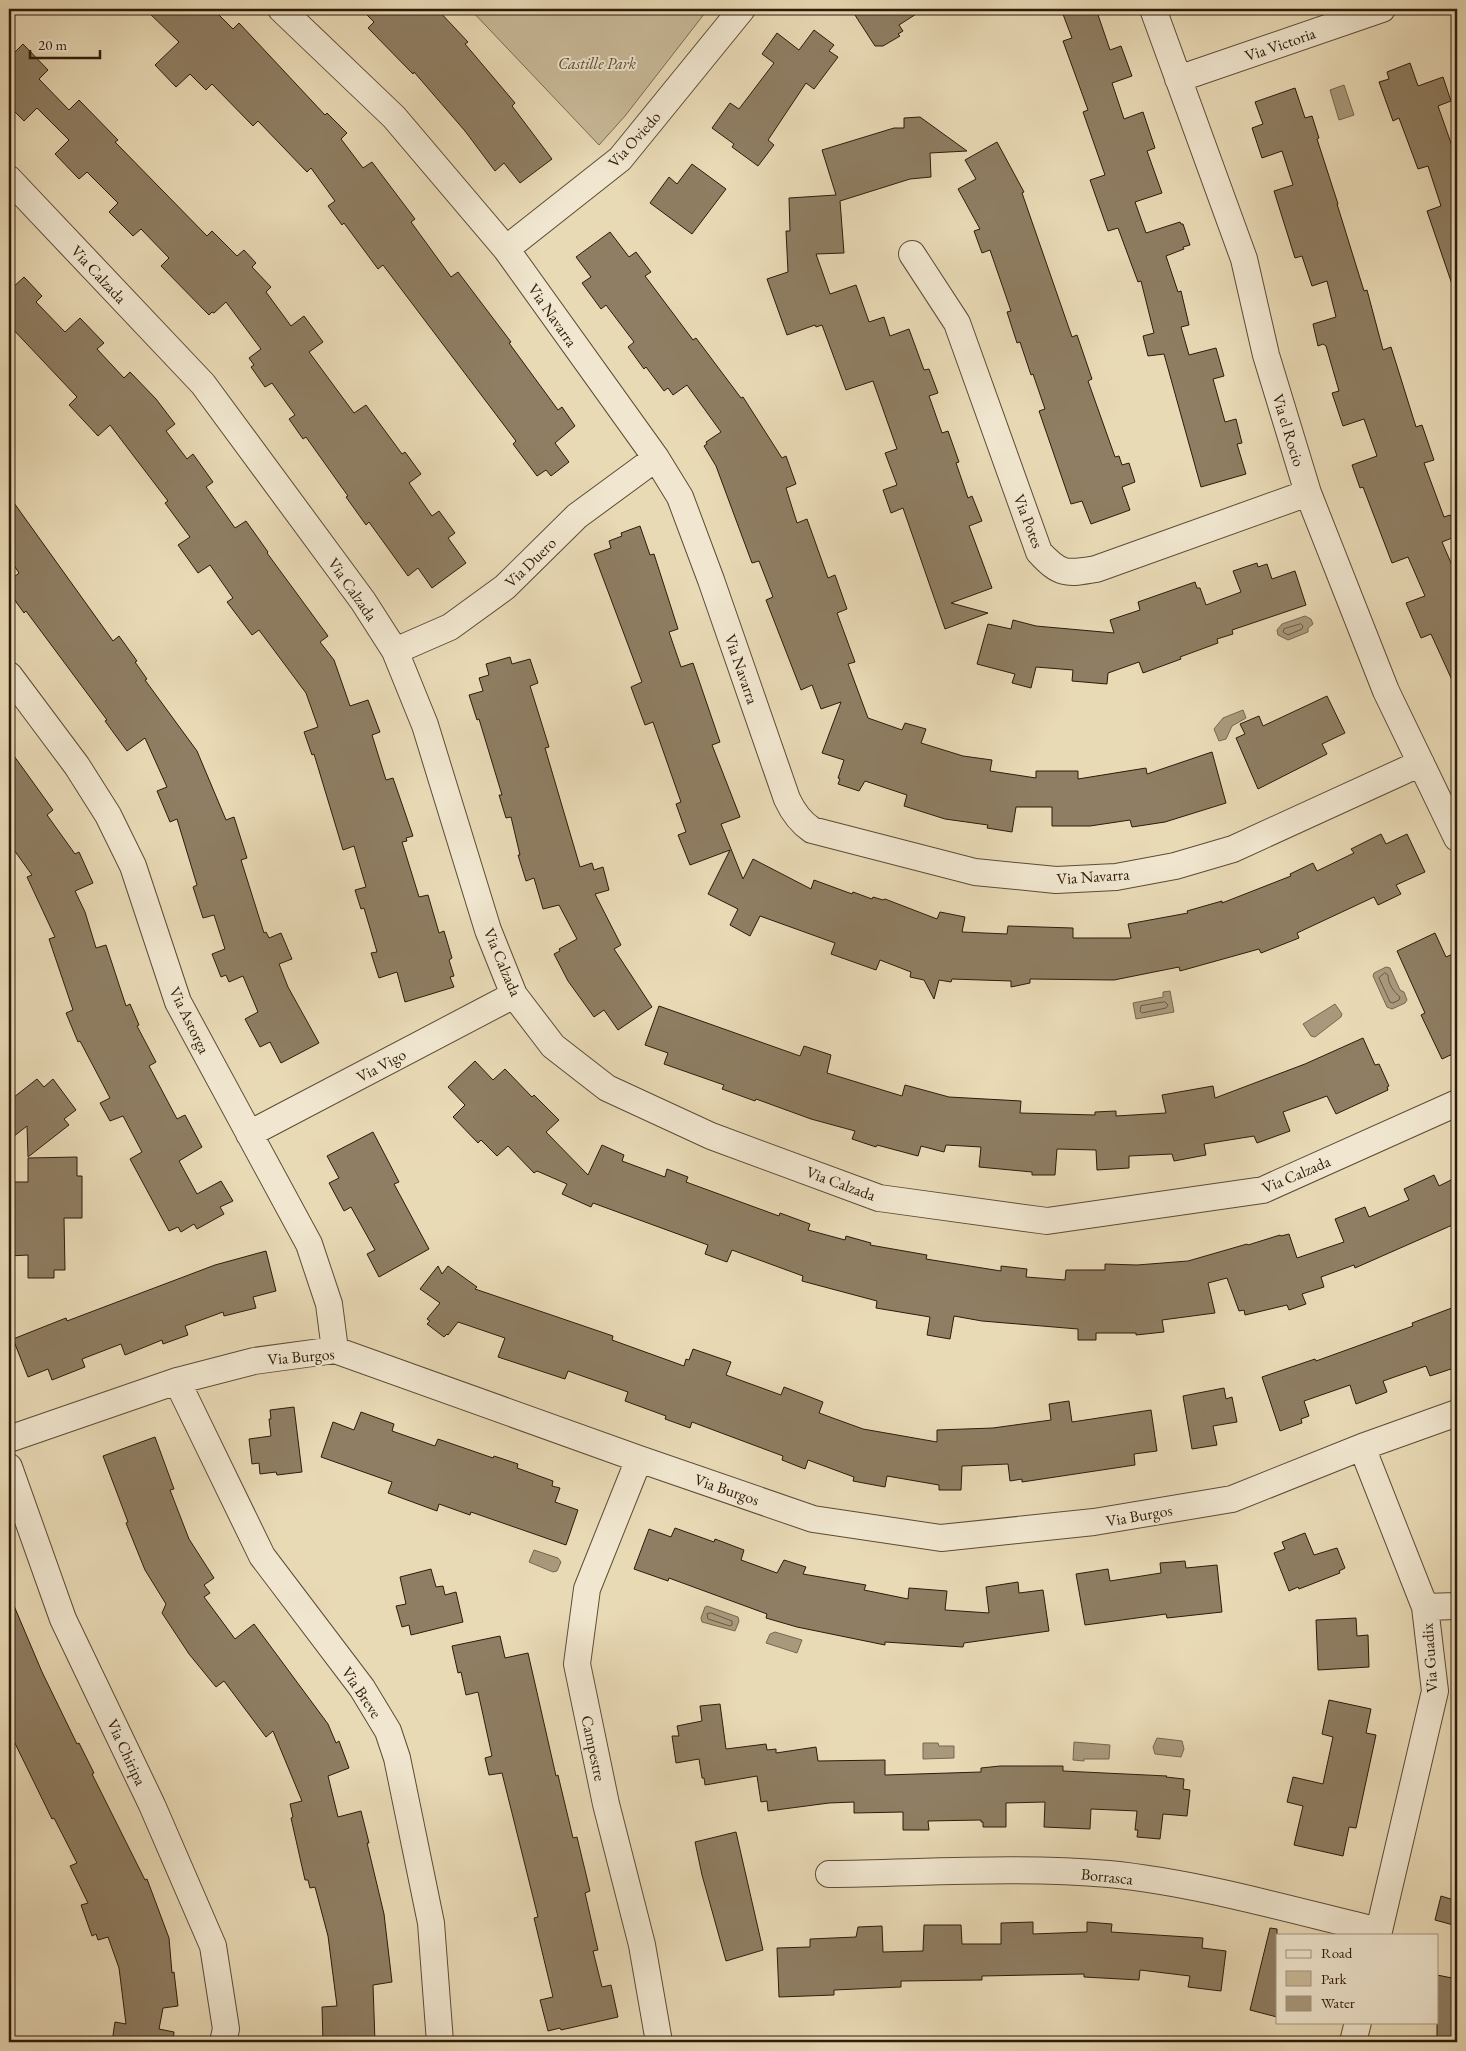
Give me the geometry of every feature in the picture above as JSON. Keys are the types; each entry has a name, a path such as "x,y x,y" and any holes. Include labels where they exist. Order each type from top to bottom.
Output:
{"street":[{"name":"Via Navarra","path":"281,9 394,117 506,249 656,458 680,497 711,580 787,799 797,817 812,830 975,872 1056,880 1116,877 1175,866 1233,849 1421,763"},
{"name":"Via Oviedo","path":"506,249 620,159 742,9"},
{"name":"Via el Rocio","path":"1153,9 1244,259 1266,355 1308,493 1386,691 1457,838"},
{"name":"Via Victoria","path":"1178,79 1382,9"},
{"name":"Via Calzada","path":"9,179 203,384 363,601 396,651 425,724 488,930 514,995 553,1046 607,1088 711,1136 879,1198 1047,1221 1263,1190 1457,1103"},
{"name":"Via Potes","path":"912,254 957,323 1039,552 1053,567 1072,573 1096,569 1308,493"},
{"name":"Via Duero","path":"396,651 450,626 505,587 577,516 656,458"},
{"name":"Via Astorga","path":"9,675 77,766 108,815 133,866 178,1002 309,1244 329,1304 335,1350"},
{"name":"Via Vigo","path":"249,1134 514,995"},
{"name":"Via Burgos","path":"9,1439 177,1381 254,1361 335,1350 638,1459 814,1519 941,1538 1094,1522 1232,1499 1362,1447 1457,1413"},
{"name":"Via Breve","path":"177,1381 262,1556 362,1688 388,1731 397,1758 431,1923 440,2042"},
{"name":"Via Guadix","path":"1362,1447 1425,1606 1435,1691 1379,1933"},
{"name":"Campestre","path":"638,1459 587,1589 577,1664 606,1804 642,1945 658,2042"},
{"name":"Via Chiripa","path":"9,1467 63,1619 152,1805 212,1946 226,2029 223,2042"},
{"path":"1425,1606 1457,1606"},
{"name":"Borrasca","path":"829,1874 1011,1869 1110,1874 1203,1889 1379,1933"},
{"path":"1353,2042 1358,2024"}],"green space":[{"name":"Castille Park","path":"470,9 708,9 625,116 599,145"}],"water":[{"path":"1344,85 1354,115 1339,120 1330,90"},
{"path":"1305,616 1311,619 1313,624 1308,628 1308,632 1288,640 1278,635 1277,630 1282,624"},
{"path":"1243,710 1246,718 1232,726 1226,739 1219,741 1214,729 1223,718"},
{"path":"1386,967 1390,968 1407,1000 1405,1003 1392,1009 1387,1007 1373,976 1374,973"},
{"path":"1170,991 1174,1012 1136,1019 1133,1003 1163,997 1163,992"},
{"path":"1335,1004 1342,1014 1341,1017 1315,1037 1311,1036 1303,1024"},
{"path":"534,1550 558,1558 561,1562 557,1571 553,1572 529,1562"},
{"path":"707,1606 738,1617 739,1621 735,1631 702,1622 701,1618"},
{"path":"775,1632 802,1640 797,1653 766,1643 770,1634"},
{"path":"1157,1738 1182,1741 1184,1749 1181,1757 1155,1754 1153,1747"},
{"path":"1074,1742 1110,1745 1109,1759 1073,1760"},
{"path":"923,1743 954,1746 954,1758 923,1759"}],"building":[{"path":"145,9 213,9 233,29 239,23 325,115 327,113 347,133 341,139 363,168 372,162 415,219 411,222 451,277 458,272 511,342 509,343 558,410 562,407 575,426 555,443 569,462 551,476 546,470 537,476 513,444 516,441 383,265 378,269 344,223 342,225 328,206 335,201 311,168 307,172 258,121 253,126 212,84 206,90 190,74 176,87 155,65 179,42"},
{"path":"361,9 437,9 468,42 465,44 515,103 512,106 552,159 520,183 504,163 495,171 465,131 414,72 413,74 368,28 374,22"},
{"path":"851,9 924,9 899,25 903,31 898,34 900,36 883,46 875,46"},
{"path":"1061,9 1096,9 1110,50 1121,46 1132,76 1112,83 1124,119 1143,112 1155,148 1147,151 1162,193 1135,202 1146,233 1180,222 1183,224 1190,245 1166,256 1178,292 1181,291 1189,325 1181,327 1189,355 1216,348 1224,376 1213,379 1225,422 1236,419 1242,443 1237,444 1246,474 1201,487 1164,354 1148,356 1143,336 1154,333 1141,281 1138,282 1118,228 1108,231 1090,180 1105,175 1083,112 1088,110 1063,41 1072,38"},
{"path":"814,30 834,45 829,51 838,57 814,89 806,83 768,140 774,145 758,166 732,147 734,144 712,128 730,103 739,109 774,63 762,54 777,33 799,50"},
{"path":"23,44 48,70 39,79 69,110 79,100 118,140 115,142 207,236 212,231 237,256 244,250 256,263 252,267 271,287 266,292 291,326 304,316 323,342 309,352 354,413 366,405 402,454 405,452 421,474 409,483 432,516 439,511 455,533 448,538 466,563 432,588 418,568 408,576 369,522 366,525 306,437 303,439 289,419 295,415 272,383 265,387 251,367 254,365 249,358 261,349 226,302 209,315 161,266 169,258 141,229 133,236 109,212 118,203 87,172 79,179 55,154 69,140 37,108 24,121 9,106 9,58"},
{"path":"1410,63 1418,86 1443,77 1451,101 1438,106 1452,146 1457,144 1457,290 1454,290 1427,211 1441,206 1428,166 1418,169 1399,118 1393,121 1379,82 1389,79 1387,72"},
{"path":"1295,88 1305,118 1312,116 1319,138 1317,139 1364,291 1367,290 1383,350 1391,347 1416,427 1422,425 1434,460 1424,463 1444,517 1450,515 1457,528 1457,536 1442,542 1457,577 1457,691 1431,634 1421,638 1406,603 1425,596 1408,557 1392,563 1363,487 1360,488 1352,465 1377,456 1364,419 1343,426 1332,393 1339,391 1326,346 1323,344 1318,346 1313,324 1336,317 1327,281 1312,286 1302,256 1295,258 1274,191 1293,185 1282,151 1262,158 1252,128 1263,124 1255,102"},
{"path":"920,117 967,151 930,153 931,177 910,179 840,201 844,253 816,254 830,294 856,285 869,322 884,317 890,336 909,329 924,370 929,369 938,393 929,396 942,433 948,431 959,462 956,463 968,498 972,496 982,521 969,526 992,588 951,603 988,613 945,629 903,508 891,513 883,490 897,485 885,453 897,449 873,381 846,390 822,325 816,327 815,325 787,335 767,279 788,272 786,231 790,231 789,198 836,195 822,150 894,128 904,128 904,118"},
{"path":"997,142 1024,192 1022,193 1072,337 1077,335 1092,379 1088,381 1115,457 1119,456 1122,465 1129,463 1135,482 1122,487 1130,510 1091,524 1082,501 1071,504 1039,411 1045,409 1020,342 1017,343 1007,312 1011,311 990,250 982,253 974,231 980,229 958,189 976,179 965,160"},
{"path":"692,164 726,189 692,234 650,203 669,177 677,184"},
{"path":"610,232 629,257 636,252 651,272 645,276 693,340 696,338 741,398 743,397 782,458 786,456 796,484 786,488 797,523 807,519 828,578 835,575 847,609 837,613 855,662 848,664 868,718 902,730 905,723 926,729 921,743 963,756 992,760 990,771 1036,778 1036,771 1078,771 1078,779 1146,768 1147,774 1212,752 1226,803 1165,822 1132,827 1130,820 1090,826 1052,826 1052,807 1016,807 1012,832 987,828 988,825 945,819 904,806 907,795 865,781 859,791 838,784 844,760 822,753 841,702 821,709 812,685 801,690 766,600 773,597 759,561 752,563 716,466 704,446 707,444 706,442 721,432 687,385 673,395 668,388 664,391 646,367 644,369 628,347 634,342 606,305 601,309 582,283 591,277 576,257"},
{"path":"24,277 42,296 36,302 65,332 80,318 104,343 97,349 124,378 130,372 156,399 175,424 166,431 187,459 193,454 213,482 206,487 235,528 246,521 328,636 320,642 334,660 350,706 368,700 380,732 372,735 386,780 393,778 413,836 406,838 407,841 402,842 419,897 428,895 439,933 444,931 452,958 449,960 454,976 450,977 454,987 405,1002 397,972 379,978 371,953 377,952 364,908 361,909 355,890 366,887 354,846 343,850 314,754 312,755 304,732 318,727 306,693 259,630 252,635 227,602 233,598 210,565 198,573 178,545 190,537 165,503 168,501 110,425 98,436 69,405 77,397 9,325 9,291"},
{"path":"9,496 113,641 119,636 137,661 135,662 147,679 145,680 197,751 226,820 234,817 247,858 241,860 264,933 266,932 269,938 281,933 292,959 279,964 288,987 319,1043 281,1063 270,1042 260,1047 245,1019 258,1012 243,976 229,982 226,975 221,977 212,954 225,949 214,915 203,918 193,887 197,885 177,819 170,822 157,791 167,787 145,738 127,751 105,721 107,720 26,611 24,613 9,592 9,581 19,573 9,558"},
{"path":"640,526 650,555 654,554 678,629 669,632 681,667 693,663 720,742 712,745 740,817 721,824 743,879 753,859 811,889 814,880 852,894 853,892 872,899 873,897 885,899 937,919 940,912 965,917 962,932 1007,934 1008,926 1073,928 1073,938 1131,938 1128,924 1188,913 1187,911 1222,901 1222,903 1291,876 1290,874 1313,863 1317,871 1354,853 1351,849 1381,834 1386,844 1407,834 1425,872 1396,885 1401,894 1378,905 1374,897 1297,933 1299,938 1261,953 1259,949 1180,971 1179,967 1114,980 1030,979 1030,983 1011,987 1011,981 952,979 951,982 939,980 934,999 924,980 910,977 911,972 880,960 876,970 831,954 835,943 760,916 750,936 730,925 738,909 708,894 730,850 690,865 678,835 686,832 676,804 681,802 653,722 645,725 631,687 642,682 594,554 611,548 609,541 622,536 621,533"},
{"path":"1257,563 1258,567 1267,564 1272,579 1295,571 1306,605 1232,630 1233,634 1217,639 1218,643 1143,673 1139,662 1108,673 1107,684 1072,681 1073,670 1036,667 1031,688 1012,683 1015,674 977,664 988,624 1011,629 1013,620 1036,626 1114,633 1110,620 1140,610 1138,602 1195,582 1197,588 1200,588 1206,605 1241,592 1233,571"},
{"path":"510,657 512,664 530,659 538,683 530,686 549,747 545,748 580,867 592,863 594,870 603,867 609,890 595,894 621,945 614,949 652,1007 618,1030 604,1010 594,1017 568,981 554,954 577,939 559,905 543,909 534,878 526,881 518,855 520,855 511,817 506,818 499,795 502,795 479,719 477,720 469,695 483,691 479,678 489,675 486,664"},
{"path":"1327,696 1345,733 1322,744 1327,754 1258,789 1236,738 1245,734 1240,724 1259,716 1263,726"},
{"path":"9,749 53,810 47,815 75,854 79,852 93,883 75,891 85,912 96,948 106,945 126,1006 130,1004 139,1025 137,1026 156,1062 149,1066 177,1119 185,1115 202,1147 179,1161 197,1194 221,1181 233,1201 220,1207 224,1214 197,1229 194,1224 181,1232 178,1227 169,1231 130,1159 142,1152 123,1116 110,1121 100,1103 110,1098 80,1041 78,1042 66,1013 73,1010 49,939 55,937 27,877 32,875 9,843"},
{"path":"1435,933 1446,957 1457,952 1457,1052 1442,1059 1421,1015 1425,1013 1397,951"},
{"path":"659,1006 800,1056 804,1046 831,1055 827,1073 902,1096 905,1085 949,1097 1021,1101 1020,1113 1095,1115 1095,1112 1116,1111 1116,1116 1166,1113 1162,1095 1213,1086 1215,1098 1305,1064 1363,1038 1375,1065 1379,1064 1389,1086 1387,1087 1388,1090 1336,1114 1327,1096 1283,1112 1290,1131 1257,1143 1254,1136 1204,1144 1206,1155 1174,1161 1172,1154 1129,1156 1129,1168 1097,1170 1096,1150 1057,1149 1055,1175 1032,1175 1032,1172 979,1167 981,1147 946,1145 944,1152 921,1146 918,1156 877,1145 876,1147 852,1139 855,1131 811,1119 756,1099 755,1101 722,1089 724,1085 664,1064 668,1053 645,1045"},
{"path":"475,1061 493,1080 505,1069 532,1097 534,1095 559,1120 546,1132 588,1175 602,1145 624,1155 622,1161 665,1177 667,1169 688,1177 686,1182 779,1216 780,1213 810,1224 808,1230 845,1240 846,1236 871,1243 870,1245 927,1255 926,1259 1001,1271 1001,1266 1027,1269 1026,1277 1065,1280 1066,1270 1105,1270 1105,1264 1137,1265 1188,1261 1289,1234 1297,1258 1344,1242 1335,1219 1365,1207 1369,1217 1409,1200 1404,1189 1434,1175 1439,1186 1457,1177 1457,1223 1355,1268 1354,1265 1321,1277 1324,1287 1302,1294 1306,1304 1289,1310 1287,1305 1245,1315 1244,1310 1239,1311 1227,1278 1208,1283 1215,1313 1162,1320 1164,1332 1136,1335 1136,1333 1096,1333 1096,1340 1078,1340 1078,1329 982,1321 954,1316 950,1339 927,1335 930,1317 876,1308 877,1301 802,1281 803,1276 732,1250 727,1262 705,1254 708,1245 593,1203 591,1207 562,1194 567,1184 537,1171 534,1173 508,1146 497,1156 481,1140 478,1143 453,1117 465,1105 448,1087"},
{"path":"37,1079 44,1087 53,1079 76,1110 64,1119 69,1125 28,1157 27,1126 9,1140 9,1101"},
{"path":"373,1132 399,1182 394,1184 429,1249 379,1277 367,1254 375,1250 351,1207 344,1211 329,1183 339,1178 327,1156"},
{"path":"77,1157 77,1176 82,1176 82,1218 64,1218 65,1270 54,1270 54,1278 28,1278 28,1255 9,1256 9,1191 12,1191 12,1182 28,1182 28,1158"},
{"path":"266,1251 276,1291 253,1297 256,1308 224,1316 223,1312 185,1326 188,1335 163,1344 162,1340 125,1355 121,1344 82,1359 85,1367 52,1380 48,1369 28,1377 13,1339 66,1318 67,1321 215,1265"},
{"path":"438,1266 442,1274 448,1266 477,1287 475,1289 613,1336 612,1340 684,1366 686,1359 689,1360 693,1349 731,1362 726,1375 781,1395 784,1387 823,1402 819,1413 863,1429 937,1442 937,1430 993,1428 1051,1420 1049,1404 1069,1401 1072,1422 1151,1410 1157,1451 1134,1454 1135,1465 1022,1482 1022,1479 1010,1481 1008,1464 962,1466 961,1490 939,1490 939,1485 887,1476 885,1487 853,1481 854,1477 808,1460 805,1469 782,1460 783,1456 692,1422 690,1428 665,1419 666,1416 625,1401 628,1392 568,1371 565,1379 498,1357 505,1338 458,1322 448,1335 444,1337 427,1324 430,1321 427,1319 440,1303 420,1289"},
{"path":"1457,1306 1457,1367 1430,1376 1426,1366 1383,1381 1387,1392 1356,1404 1350,1385 1304,1401 1309,1416 1301,1419 1302,1423 1280,1431 1262,1377 1315,1359 1316,1361 1413,1326 1412,1323"},
{"path":"1224,1388 1226,1399 1232,1397 1237,1422 1213,1426 1217,1445 1192,1449 1183,1396"},
{"path":"294,1407 302,1472 277,1475 276,1472 260,1474 259,1463 252,1464 249,1439 271,1436 270,1410"},
{"path":"361,1412 394,1424 392,1431 435,1446 438,1439 493,1458 494,1456 518,1464 517,1468 553,1481 552,1486 560,1488 555,1502 578,1510 566,1545 471,1512 470,1515 439,1504 437,1511 388,1493 392,1482 321,1457 333,1422 354,1430"},
{"path":"155,1437 174,1489 170,1490 189,1539 214,1578 204,1585 210,1593 204,1597 235,1639 254,1624 328,1724 336,1743 339,1741 349,1768 328,1776 338,1817 361,1811 384,1914 392,1982 373,1985 375,2042 323,2042 322,2007 337,2006 328,1936 315,1887 310,1888 308,1880 305,1880 291,1818 293,1817 290,1804 302,1801 273,1731 266,1737 224,1681 216,1687 189,1654 162,1613 166,1604 145,1570 126,1523 128,1522 103,1456"},
{"path":"675,1528 714,1542 715,1539 744,1550 741,1560 777,1573 784,1560 806,1567 803,1574 866,1585 864,1590 908,1599 909,1588 947,1591 945,1610 989,1613 986,1587 1018,1582 1019,1593 1043,1590 1049,1631 964,1643 963,1647 885,1642 885,1645 797,1627 766,1618 767,1614 669,1578 668,1581 634,1569 649,1529 671,1537"},
{"path":"1305,1533 1314,1555 1337,1548 1345,1568 1339,1571 1340,1573 1289,1591 1274,1553 1285,1549 1282,1542"},
{"path":"1185,1561 1186,1568 1217,1565 1222,1612 1167,1618 1166,1614 1085,1625 1076,1574 1108,1569 1110,1581 1161,1573 1160,1563"},
{"path":"431,1569 436,1587 443,1586 445,1595 456,1592 463,1622 411,1635 409,1625 402,1627 396,1606 406,1604 400,1577"},
{"path":"9,1594 42,1672 77,1744 79,1743 94,1773 92,1774 145,1880 147,1879 169,1938 172,1973 174,1972 178,2006 163,2008 159,2029 174,2032 173,2042 112,2042 115,2022 126,2024 119,1968 108,1937 98,1940 96,1934 92,1936 81,1905 88,1903 70,1866 77,1863 54,1818 52,1819 9,1731"},
{"path":"1356,1618 1357,1636 1368,1635 1369,1667 1318,1670 1316,1620"},
{"path":"500,1636 505,1658 528,1653 556,1776 558,1775 573,1838 577,1837 590,1891 585,1893 598,1950 593,1951 602,1987 611,1985 618,2017 561,2030 560,2028 548,2031 540,2000 553,1997 534,1918 538,1917 502,1773 489,1775 485,1758 492,1756 478,1692 466,1695 461,1672 458,1673 452,1646"},
{"path":"1329,1700 1371,1709 1366,1733 1376,1735 1356,1828 1349,1827 1343,1856 1294,1845 1303,1806 1287,1802 1293,1777 1323,1784 1333,1737 1322,1734"},
{"path":"720,1704 726,1749 766,1744 767,1750 776,1749 776,1753 816,1747 818,1761 885,1760 885,1775 981,1772 981,1768 1000,1766 1063,1766 1063,1771 1167,1776 1184,1779 1183,1789 1190,1790 1187,1816 1163,1814 1160,1839 1137,1837 1138,1830 1135,1830 1137,1811 1091,1809 1090,1829 1044,1827 1045,1802 1006,1803 1006,1827 983,1827 981,1820 928,1821 929,1830 903,1830 903,1812 854,1813 854,1802 829,1803 768,1811 767,1801 761,1802 757,1776 705,1785 699,1759 676,1763 672,1736 679,1736 677,1726 702,1721 700,1706"},
{"path":"736,1832 763,1950 726,1961 702,1875 695,1842"},
{"path":"1441,1896 1457,1901 1457,1926 1435,1920"},
{"path":"1033,1922 1033,1934 1087,1932 1087,1922 1112,1924 1111,1932 1203,1938 1202,1948 1226,1951 1221,1991 1188,1987 1190,1976 1140,1970 1139,1980 1084,1977 1084,1974 982,1976 982,1980 901,1981 901,1987 834,1990 834,1995 779,1997 777,1948 810,1947 810,1939 856,1937 858,1927 882,1926 883,1952 923,1951 924,1925 961,1925 962,1944 1001,1944 1001,1923"},
{"path":"1270,1928 1277,1929 1276,2017 1250,2010"},
{"path":"1438,1975 1457,1979 1457,2042 1437,2042"}]}
